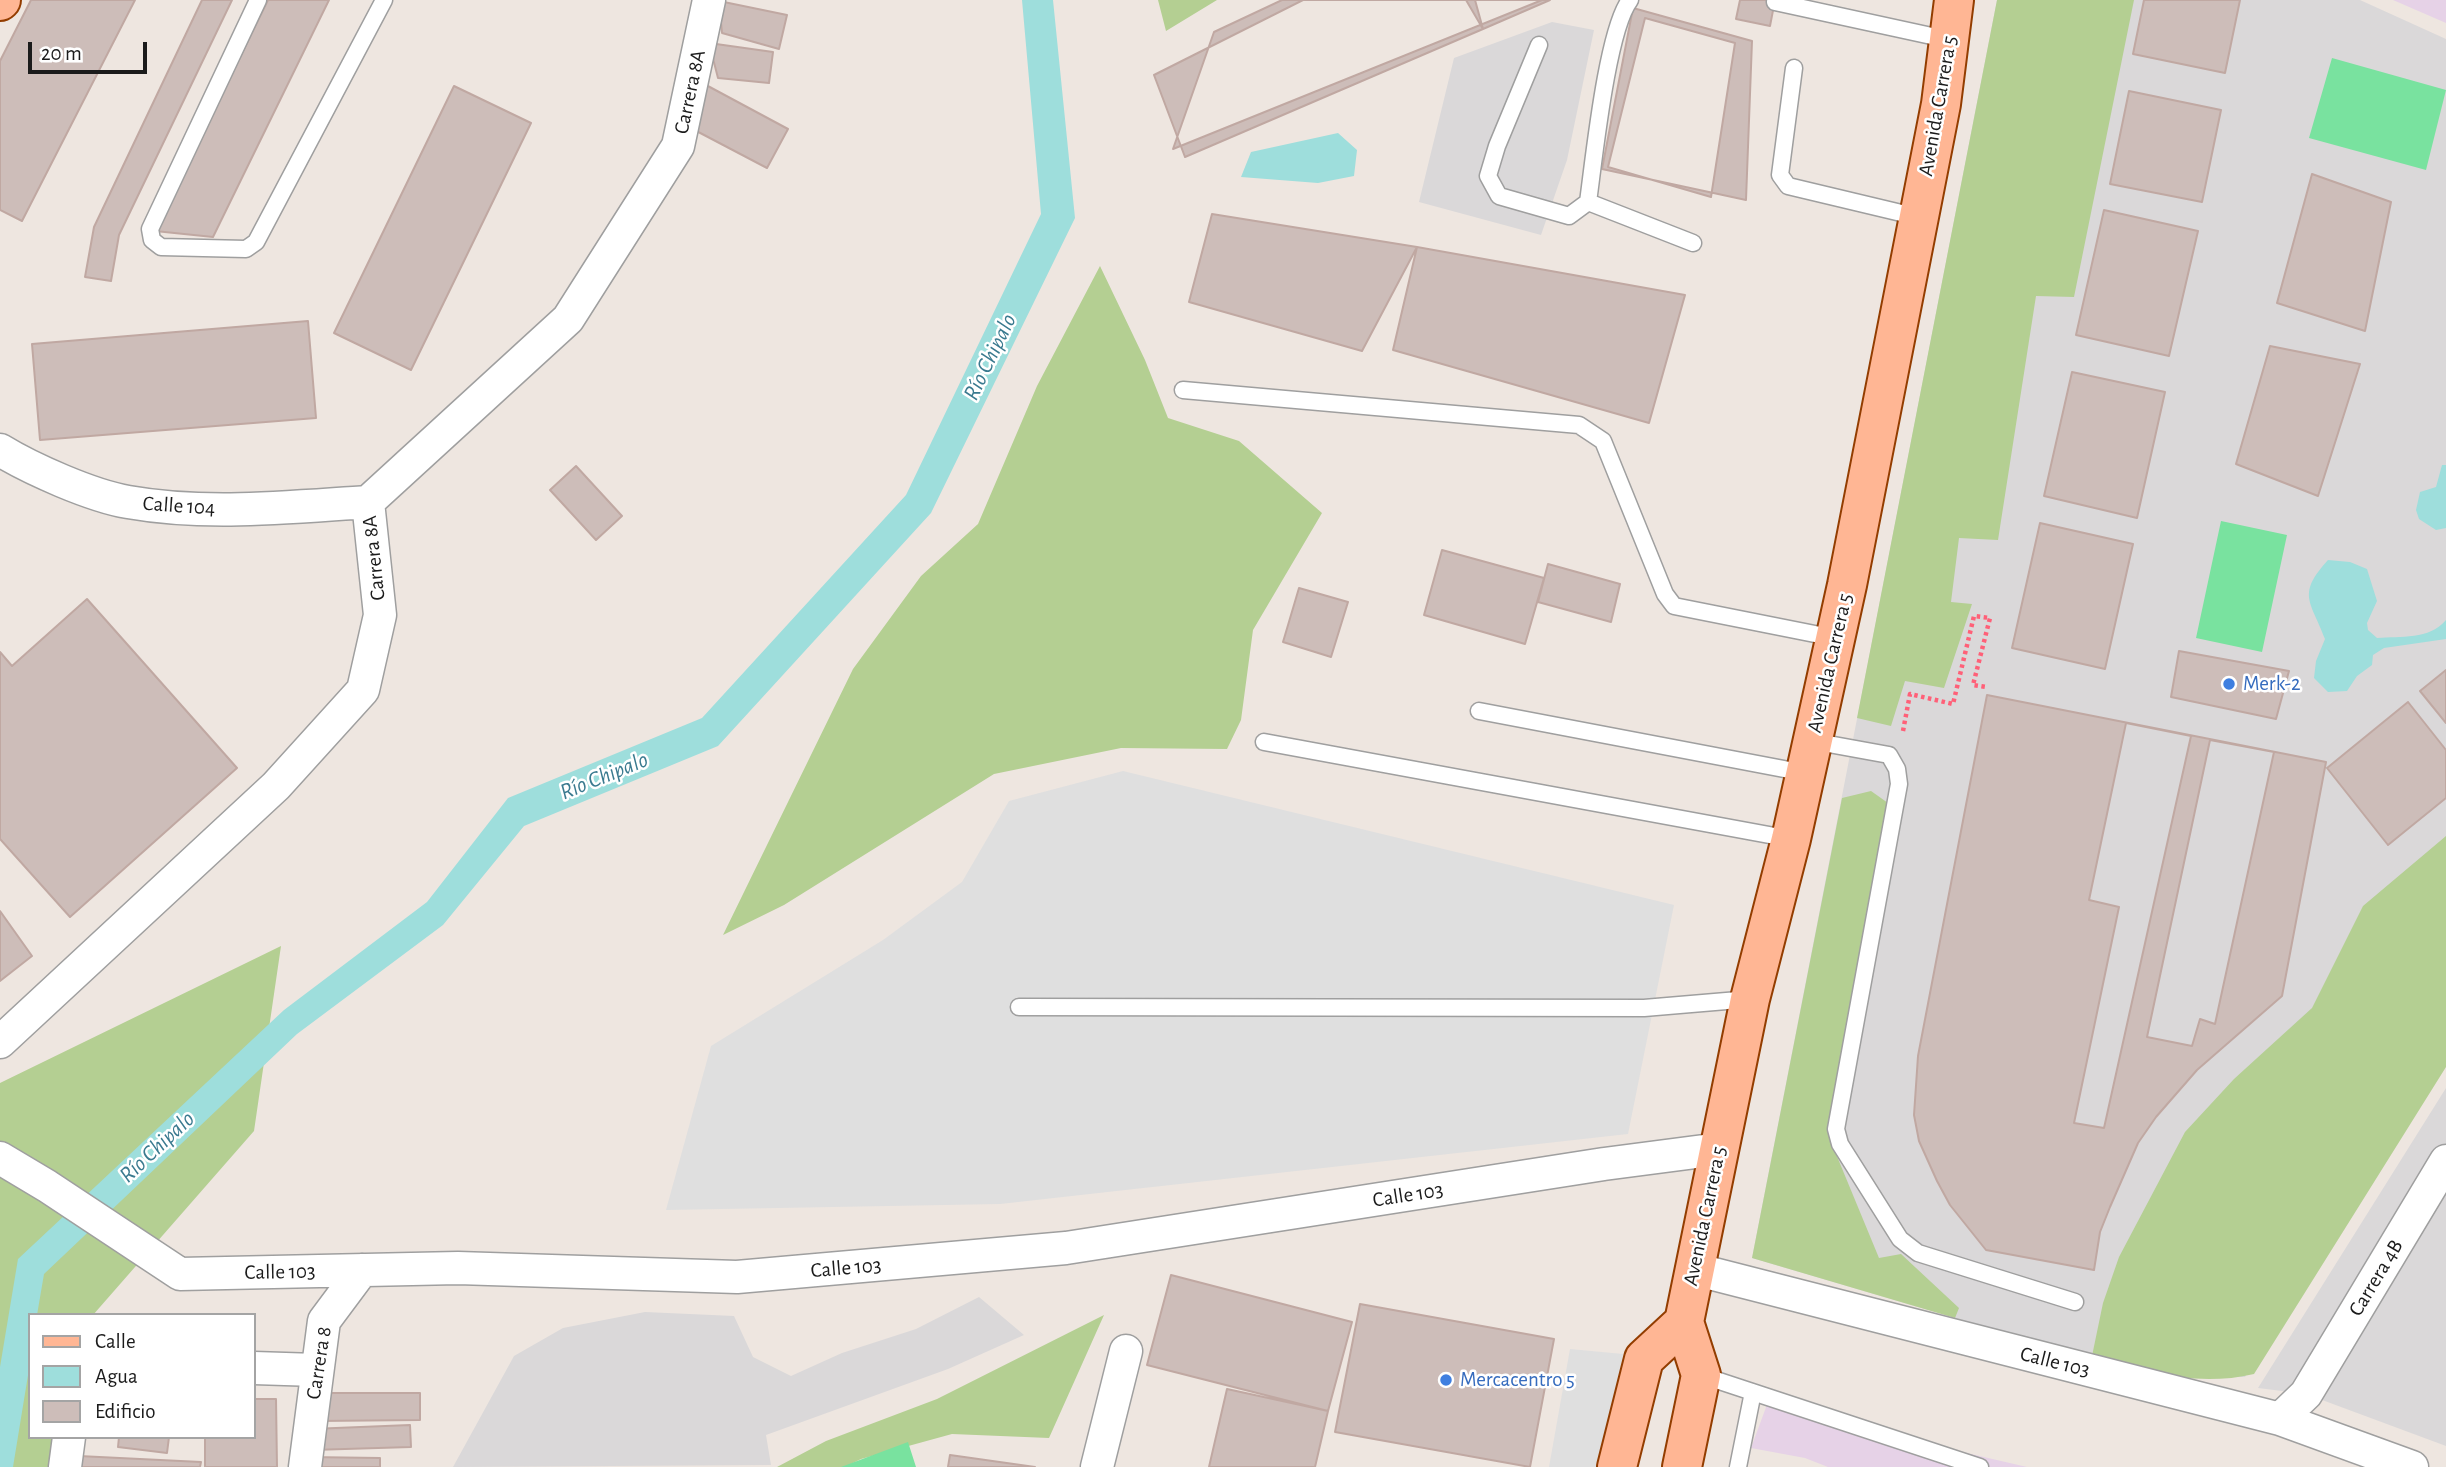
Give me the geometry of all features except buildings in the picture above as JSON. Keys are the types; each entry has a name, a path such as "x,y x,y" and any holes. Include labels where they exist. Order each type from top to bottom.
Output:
{"main road":[{"name":"Avenida Carrera 5","path":"1682,1467 1701,1375 1684,1322 1750,999 1791,839 1835,638 1941,104 1954,0"},
{"path":"1617,1467 1644,1359 1684,1322"}],"street":[{"name":"Carrera 8A","path":"0,1042 276,786 363,690 380,615 368,502 569,319 678,146 709,0"},
{"name":"Calle 104","path":"0,450 29,468 127,502 237,510 368,502"},
{"name":"Calle 103","path":"0,1158 47,1185 180,1274 458,1268 737,1277 1066,1248 1719,1149"},
{"name":"Carrera 4B","path":"2280,1419 2306,1394 2446,1161"},
{"name":"Calle 103","path":"1694,1269 2280,1419 2412,1467"},
{"name":"Carrera 8","path":"305,1467 324,1321 362,1270"},
{"path":"1097,1467 1126,1351"},
{"path":"256,1368 316,1370"},
{"path":"65,1467 69,1439"}],"lane":[{"path":"258,0 150,229 152,240 161,247 246,249 256,242 384,0"},
{"path":"1539,45 1497,146 1488,176 1499,196 1569,216 1588,202 1613,41 1621,11 1630,0"},
{"path":"1775,2 1839,8 1950,40"},
{"path":"1794,68 1780,175 1788,186 1918,217"},
{"path":"1588,202 1693,243"},
{"path":"1183,390 1579,425 1603,441 1665,594 1674,606 1835,638"},
{"path":"1479,711 1809,757 1889,755 1897,769 1899,784 1836,1129 1840,1144 1900,1239 1918,1253 2075,1302"},
{"path":"1264,742 1791,839"},
{"path":"1019,1007 1644,1008 1750,999"},
{"path":"1701,1375 1980,1467"},
{"path":"1738,1467 1753,1392"}],"path":[{"path":"1900,741 1910,694 1952,704 1974,616 1990,618 1973,685 1986,687"}],"shaded area":[{"path":"1997,0 2360,0 2446,39 2446,1061 2245,1377 2145,1374 1752,1258"},
{"path":"2393,0 2446,0 2446,23"},
{"path":"1552,22 1594,30 1567,160 1541,235 1419,202 1454,58"},
{"path":"1123,771 1674,905 1628,1134 1000,1204 666,1210 711,1046 883,940 962,882 1009,801"},
{"path":"2446,1088 2446,1446 2306,1394 2258,1388"},
{"path":"979,1297 1024,1335 948,1369 766,1435 771,1465 453,1467 514,1356 563,1328 645,1312 734,1316 753,1357 791,1376 842,1353 916,1329"},
{"path":"1570,1349 1623,1354 1600,1467 1549,1467"},
{"path":"1772,1391 1902,1438 2027,1467 1828,1467 1805,1458 1751,1448"}],"green space":[{"path":"1158,0 1217,0 1166,31"},
{"path":"1997,0 2134,0 2074,297 2036,296 1998,540 1959,538 1951,602 1972,604 1944,688 1905,681 1891,726 1857,718"},
{"path":"2332,58 2446,90 2426,170 2309,138"},
{"path":"1100,266 1145,360 1168,418 1239,441 1322,513 1253,630 1241,720 1227,749 1121,748 994,774 784,905 723,935 853,669 921,576 978,524 1037,386"},
{"path":"2221,521 2287,535 2262,652 2196,638"},
{"path":"1871,791 1888,803 1829,1137 1879,1258 1901,1254 1959,1308 1955,1318 1752,1258 1842,798"},
{"path":"2446,836 2446,1067 2254,1374 2213,1379 2172,1376 2092,1356 2103,1303 2119,1257 2185,1132 2234,1079 2312,1008 2363,906"},
{"path":"281,946 254,1131 95,1313 28,1313 28,1439 57,1439 53,1467 0,1467 0,1083"},
{"path":"1104,1315 1049,1438 952,1434 861,1459 845,1467 777,1467 826,1441 937,1399"},
{"path":"908,1442 916,1467 841,1467"}],"water":[{"name":"Río Chipalo","path":"1022,0 1053,0 1075,218 931,513 718,746 524,826 443,925 297,1034 44,1274 37,1313 28,1313 28,1375 13,1467 0,1467 0,1367 18,1259 284,1010 427,902 508,798 702,718 906,495 1041,214"},
{"path":"1338,133 1357,150 1354,176 1318,183 1241,177 1251,152"},
{"path":"2442,465 2446,465 2446,528 2436,530 2419,519 2416,510 2420,492 2436,487"},
{"path":"2328,560 2350,562 2367,569 2377,601 2367,623 2368,630 2377,638 2423,634 2446,620 2446,639 2384,648 2373,655 2372,665 2357,676 2347,691 2328,692 2314,678 2316,661 2325,639 2311,607 2309,590"}],"place":[{"name":"Merk-2","path":"2229,684"},
{"name":"Mercacentro 5","path":"1446,1380"}]}
